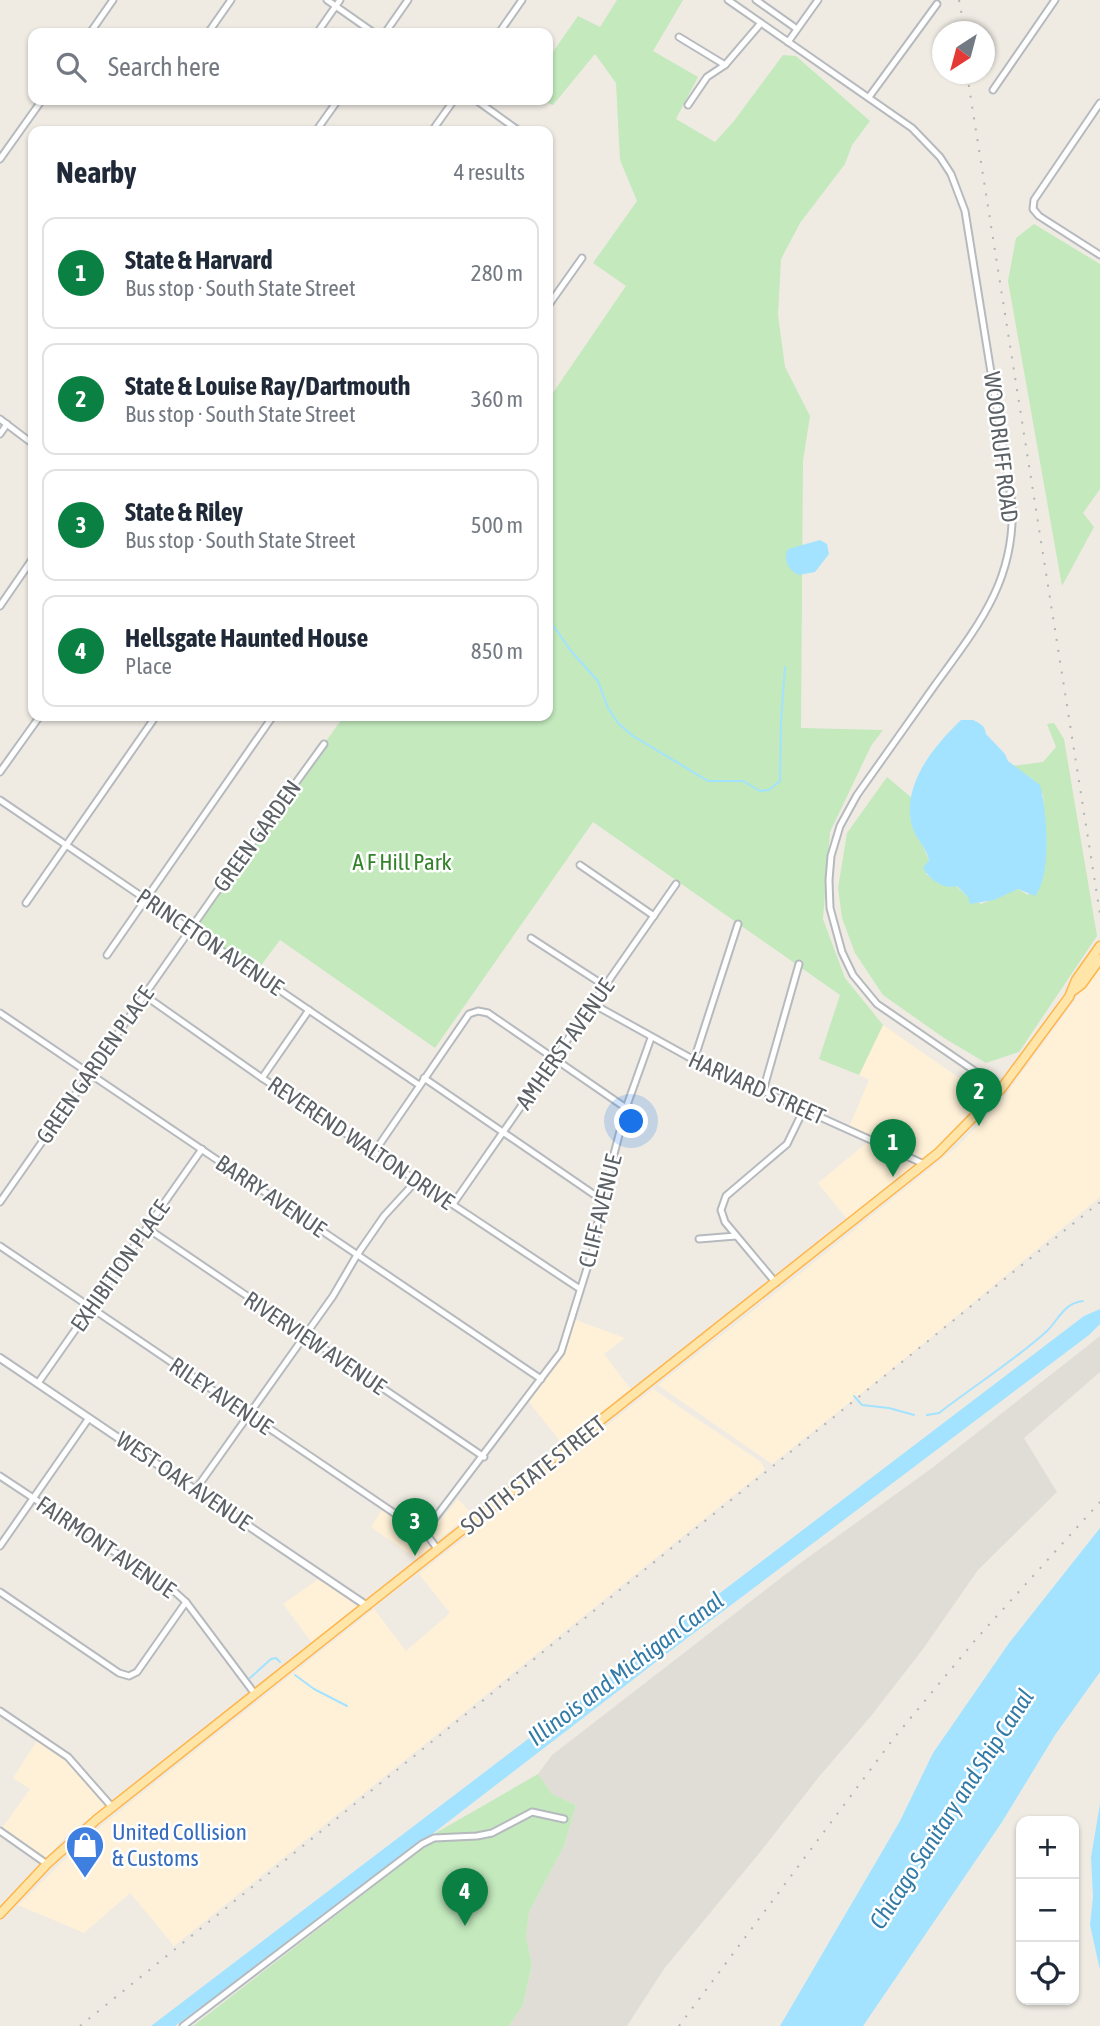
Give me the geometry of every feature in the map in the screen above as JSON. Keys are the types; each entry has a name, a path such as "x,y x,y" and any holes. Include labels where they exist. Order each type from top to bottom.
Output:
{"main road":[{"path":"1073,989 1076,980 1100,946"},
{"path":"1073,989 1082,984 1100,959"},
{"name":"SOUTH STATE STREET","path":"0,1914 47,1864 112,1807 925,1164 967,1126 1001,1089 1073,989"}],"street":[{"path":"93,28 113,0"},
{"path":"211,28 231,0"},
{"path":"327,0 367,28"},
{"path":"320,28 340,0"},
{"path":"388,28 408,0"},
{"path":"502,28 522,0"},
{"name":"WOODRUFF ROAD","path":"728,0 912,128 940,157 951,174 965,211 1013,503 1014,524 1008,563 983,619 857,795 840,826 831,856 830,908 835,930 853,975 877,1004 1001,1089"},
{"path":"756,0 797,29"},
{"path":"788,42 818,0"},
{"path":"993,90 1055,0"},
{"path":"869,97 937,4"},
{"path":"688,105 707,77 725,65 761,23"},
{"path":"679,37 725,65"},
{"path":"1100,103 1034,200 1033,209 1039,216 1100,255"},
{"path":"0,159 38,105"},
{"path":"320,126 334,105"},
{"path":"436,126 450,105"},
{"path":"482,105 512,126"},
{"path":"553,299 582,258"},
{"path":"0,419 28,440"},
{"path":"0,434 7,424"},
{"path":"0,606 28,565"},
{"path":"0,772 36,721"},
{"path":"26,903 153,721"},
{"path":"107,955 270,721"},
{"name":"GREEN GARDEN","path":"191,928 324,744"},
{"name":"PRINCETON AVENUE","path":"0,800 419,1085"},
{"path":"580,864 654,916"},
{"name":"AMHERST AVENUE","path":"453,1204 676,884"},
{"path":"694,1060 738,924"},
{"name":"GREEN GARDEN PLACE","path":"0,1202 191,928"},
{"path":"531,938 605,986"},
{"path":"763,1091 799,964"},
{"name":"REVEREND WALTON DRIVE","path":"144,995 262,1078 580,1289"},
{"name":"HARVARD STREET","path":"593,1004 694,1060 925,1164"},
{"path":"262,1078 309,1010"},
{"path":"375,1151 469,1014 478,1011 488,1013 626,1108"},
{"name":"BARRY AVENUE","path":"0,1013 541,1379"},
{"name":"CLIFF AVENUE","path":"428,1536 429,1527 561,1352 593,1249 602,1199 626,1108 651,1038"},
{"path":"424,1078 602,1199"},
{"path":"776,1283 725,1222 721,1210 726,1196 786,1144 804,1109"},
{"name":"EXHIBITION PLACE","path":"38,1383 202,1149"},
{"path":"196,1489 333,1296 384,1216 416,1180"},
{"name":"RIVERVIEW AVENUE","path":"148,1228 484,1457"},
{"path":"699,1240 736,1236"},
{"name":"RILEY AVENUE","path":"0,1247 428,1536 438,1550"},
{"name":"WEST OAK AVENUE","path":"0,1358 367,1606"},
{"path":"0,1546 89,1418"},
{"name":"FAIRMONT AVENUE","path":"0,1476 175,1592 186,1602 255,1694"},
{"path":"0,1592 119,1673 128,1676 137,1672 186,1602"},
{"path":"0,1711 68,1757 112,1807"},
{"path":"183,2026 422,1844 434,1838 492,1833 532,1812 564,1819"},
{"path":"0,1831 47,1864"}],"shaded area":[{"path":"1100,966 1100,1197 928,1340 772,1464 658,1385 958,1146 1001,1101"},
{"path":"883,1025 988,1098 966,1122 924,1159 849,1127 869,1080 859,1075"},
{"path":"870,1140 921,1161 847,1219 818,1183"},
{"path":"573,1319 625,1338 604,1354 632,1391 562,1444 529,1402 563,1355"},
{"path":"1100,1336 1100,1372 1024,1438 1057,1492 978,1570 923,1649 871,1716 664,1969 627,2026 509,2026 523,2005 532,1966 526,1937 529,1912 564,1846 576,1805 552,1794 538,1774 552,1755 799,1564 932,1468"},
{"path":"653,1389 761,1462 765,1470 174,1946 130,1893 84,1933 18,1905 90,1835 374,1609 406,1651 450,1613 419,1574"},
{"path":"458,1499 472,1514 439,1539 433,1539 437,1524"},
{"path":"383,1508 426,1537 434,1548 418,1560 371,1527"},
{"path":"321,1577 362,1605 312,1643 283,1604"},
{"path":"38,1739 68,1758 108,1806 71,1831 42,1862 0,1831 30,1789 13,1778"}],"green space":[{"name":"A F Hill Park","path":"617,0 683,0 653,51 698,77 676,119 715,142 783,55 796,56 870,121 852,145 845,164 800,223 781,259 778,315 785,367 810,416 803,461 801,728 883,730 871,746 830,832 823,919 845,978 883,1025 859,1075 819,1059 840,995 593,822 435,1048 280,940 256,972 193,928 340,721 553,721 553,393 626,286 593,263 637,201 620,160 616,83 595,54 553,105 553,52 578,16 600,27"},
{"path":"1034,224 1100,264 1100,489 1083,513 1094,527 1062,586 1008,281 1016,238"},
{"path":"1054,723 1064,739 1097,936 1019,1052 986,1063 944,1038 883,995 855,953 842,918 838,888 847,833 887,777 912,798 910,817 929,860 926,874 943,885 956,886 981,904 1018,889 1028,895 1046,843 1043,795 1032,779 1013,766 1043,762 1056,747 1047,724"},
{"path":"538,1774 552,1794 576,1805 564,1846 529,1912 526,1937 532,1965 523,2005 509,2026 193,2026 418,1852 434,1834"}],"water":[{"path":"820,540 827,544 829,554 815,572 799,575 792,570 786,561 788,549"},
{"path":"961,720 973,720 984,727 986,734 1008,761 1040,785 1045,810 1046,859 1035,896 1018,889 994,900 970,904 968,897 957,886 937,883 923,868 929,860 912,826 911,796 922,767 940,742"},
{"name":"Illinois and Michigan Canal","path":"1100,1309 1100,1324 1089,1335 678,1645 323,1918 175,2026 151,2026 1084,1316"},
{"name":"Chicago Sanitary and Ship Canal","path":"1100,1528 1100,1672 1055,1735 1002,1822 863,2026 780,2026 900,1821 933,1753 1009,1643"},
{"path":"1100,1804 1100,1970 1090,1925 1093,1897 1091,1857"}],"waterway":[{"path":"553,625 571,651 598,681 608,708 618,723 633,736 708,781 743,781 760,791 769,790 780,781 785,667"},
{"path":"927,1415 939,1413 1008,1363 1047,1331 1066,1308 1083,1301"},
{"path":"854,1396 862,1405 889,1408 914,1415"},
{"path":"250,1678 271,1659 276,1658 280,1662"},
{"path":"295,1675 314,1689 347,1706"}],"railway":[{"path":"959,0 963,21"},
{"path":"969,84 1100,914"},
{"path":"80,2026 1100,1202"},
{"path":"679,2026 894,1738 977,1638 1100,1502"}],"place":[{"name":"State & Louise Ray/Dartmouth","path":"979,1126"},
{"name":"State & Harvard","path":"893,1177"},
{"name":"State & Riley","path":"415,1556"},
{"name":"United Collision & Customs","path":"85,1879"},
{"name":"Hellsgate Haunted House","path":"465,1926"}]}
